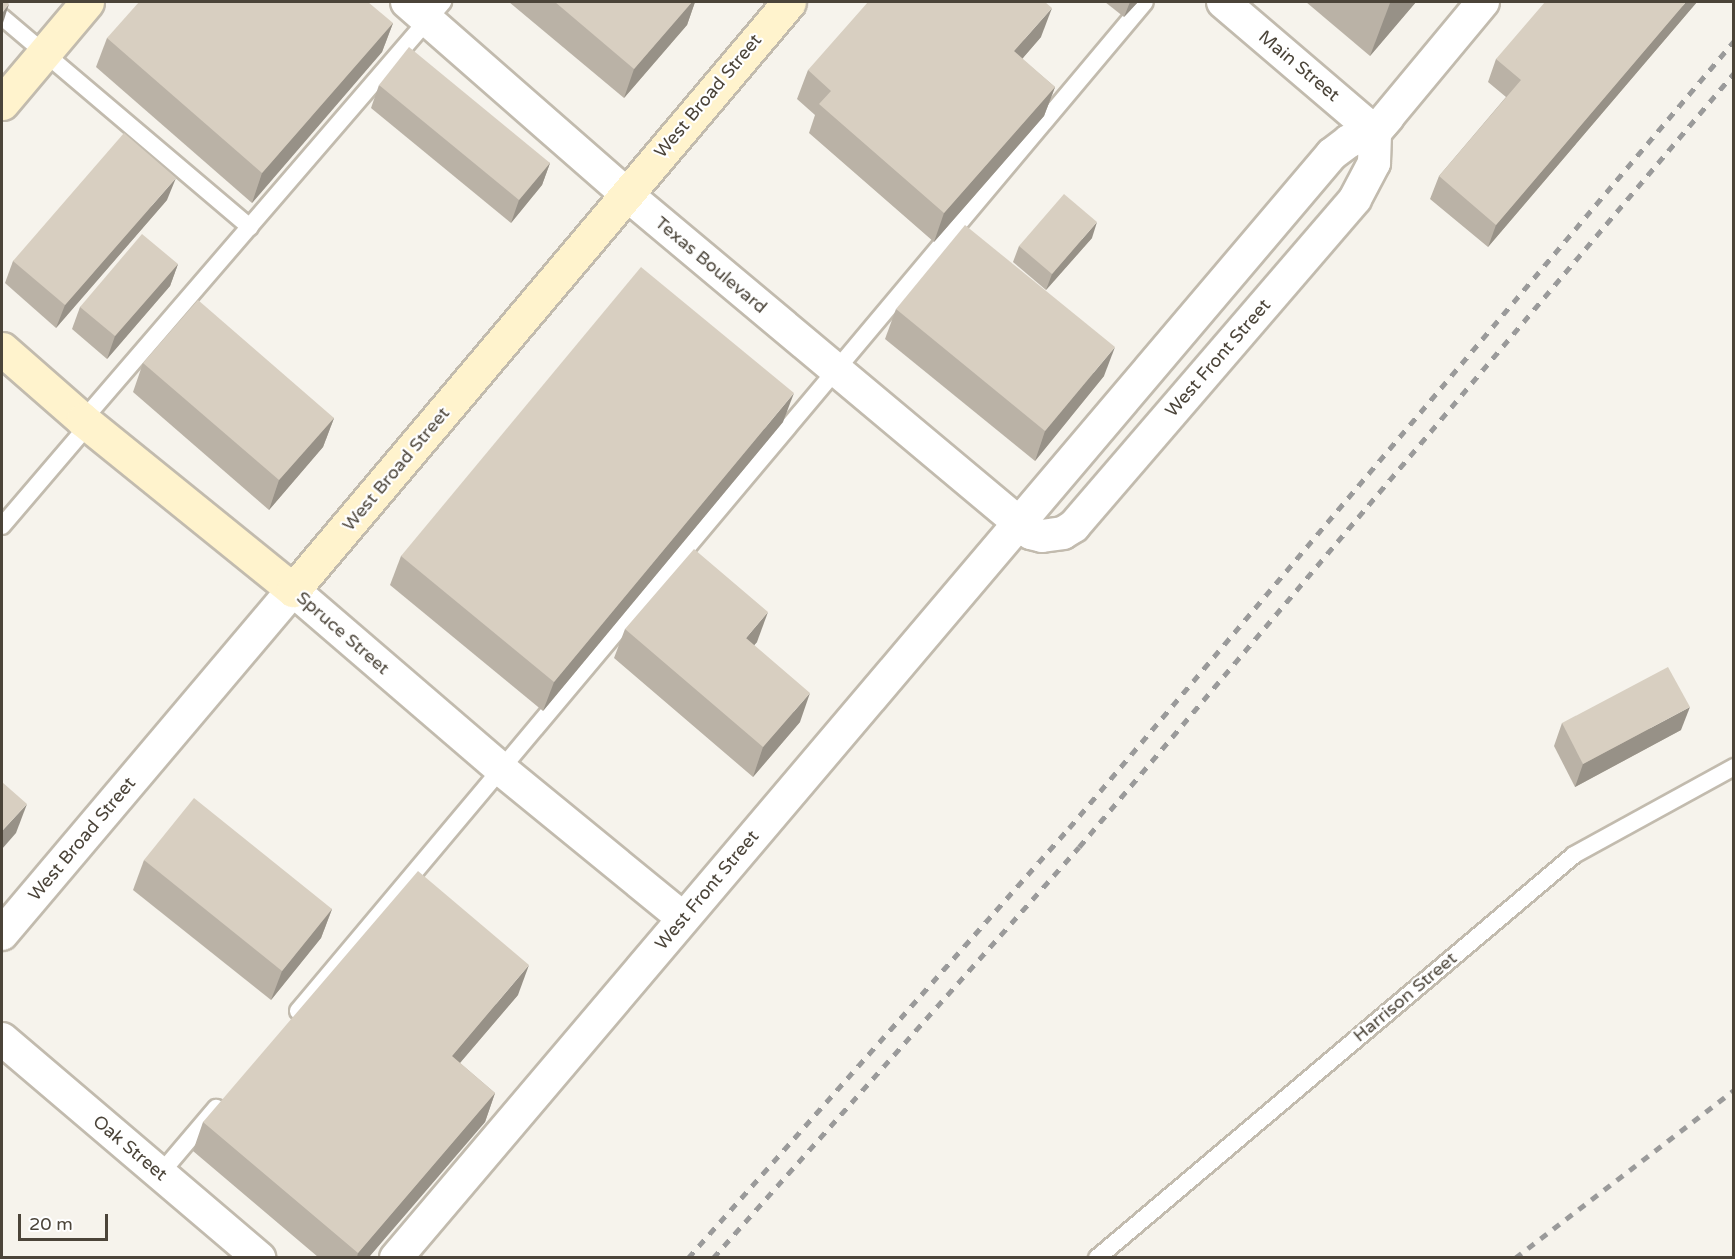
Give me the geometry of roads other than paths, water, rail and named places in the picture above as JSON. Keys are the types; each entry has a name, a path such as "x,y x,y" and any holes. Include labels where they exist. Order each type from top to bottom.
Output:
{"street":[{"path":"2,103 87,2"},
{"name":"West Broad Street","path":"2,934 789,2"},
{"name":"Main Street","path":"1223,2 1375,132"},
{"name":"West Front Street","path":"396,1257 1332,154 1349,141 1375,132 1484,2"},
{"name":"Texas Boulevard","path":"426,7 626,193 1020,523"},
{"name":"West Front Street","path":"1020,523 1042,536 1062,533 1074,526 1355,199 1374,163 1375,132"},
{"name":"Spruce Street","path":"2,349 86,422 293,590 502,770 683,918"},
{"name":"Oak Street","path":"2,1039 259,1257"}],"lane":[{"path":"289,1022 1145,2"},
{"path":"2,526 250,227 426,7"},
{"path":"2,17 250,227"},
{"name":"Harrison Street","path":"1097,1257 1574,855 1734,767"},
{"path":"160,1174 229,1093"}],"railway":[{"path":"688,1258 1069,828 1734,41"},
{"path":"713,1258 1079,847 1734,73"},
{"path":"1515,1258 1734,1090"}]}
